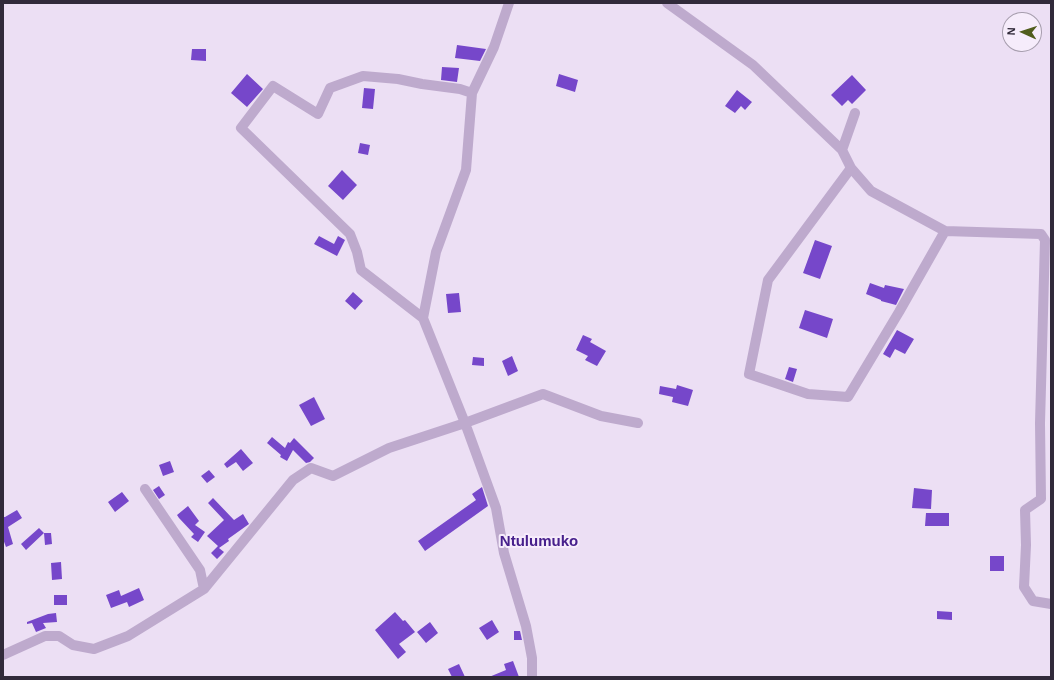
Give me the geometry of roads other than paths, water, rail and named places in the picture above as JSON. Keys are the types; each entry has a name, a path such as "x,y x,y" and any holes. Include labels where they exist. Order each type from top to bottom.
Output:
{"street":[{"path":"423,318 436,252 466,170 472,93 494,47 509,3"},
{"path":"667,3 753,65 842,150 851,168 871,191 945,231 1042,234 1045,240 1046,400 1041,499 1025,510 1026,545 1024,587 1033,601 1051,604"},
{"path":"472,93 398,79 363,76 330,88 318,114 273,86 241,128 350,234 357,252 361,270 423,318 465,423 496,508 504,553 526,626 532,658 532,677"},
{"path":"842,150 855,114"},
{"path":"851,168 768,280 749,374 808,394 848,397 945,231"},
{"path":"3,654 45,636 59,636 73,645 94,649 128,636 204,589 293,480 311,468 333,476 389,448 465,423 543,394 601,416 638,423"},
{"path":"145,489 200,570 204,589"}],"district":[{"name":"Ntulumuko","path":"539,542"}]}
